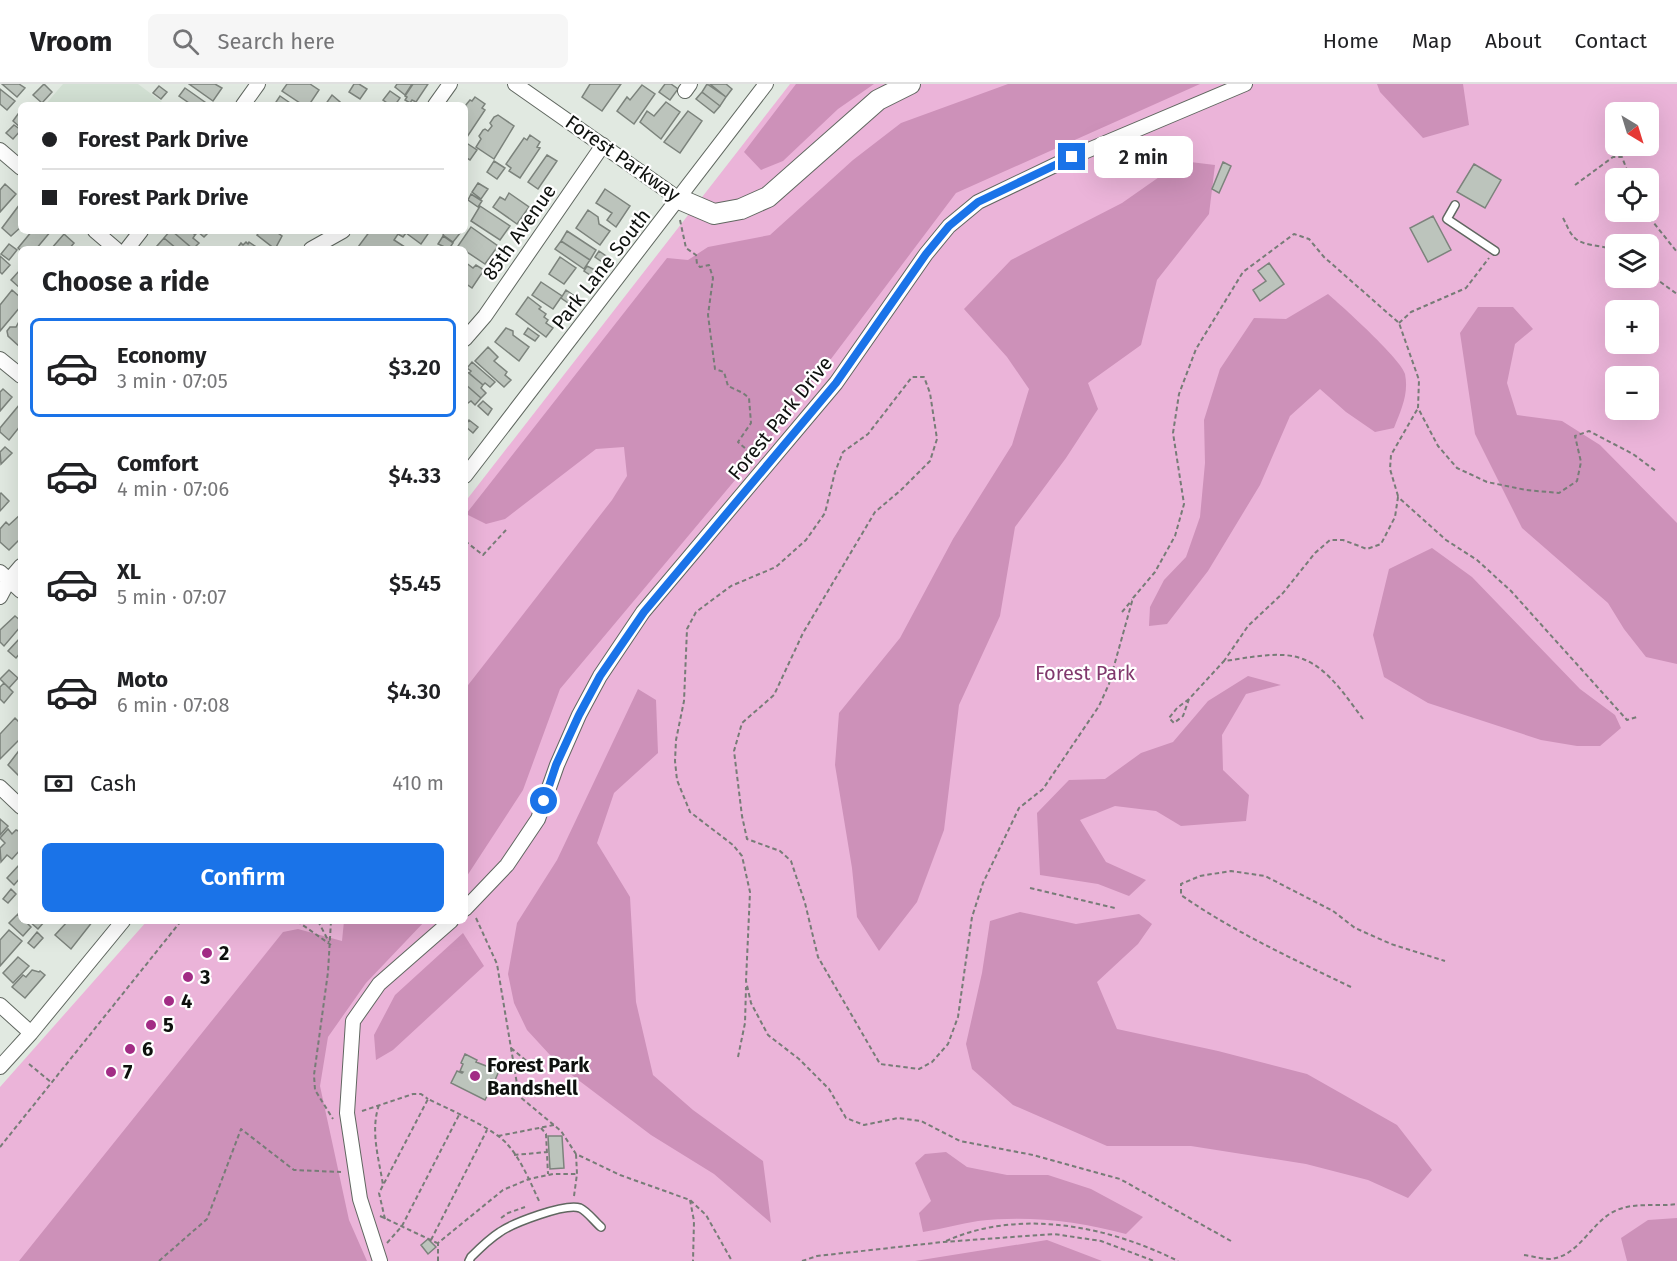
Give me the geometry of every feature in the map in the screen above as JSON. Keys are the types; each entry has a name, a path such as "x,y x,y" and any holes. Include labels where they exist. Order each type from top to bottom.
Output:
{"street":[{"path":"245,102 258,84"},
{"path":"437,102 450,84"},
{"name":"Forest Parkway","path":"515,84 679,199 714,214 741,209 768,197 878,100 910,84"},
{"name":"Park Lane South","path":"468,472 766,84"},
{"name":"Forest Park Drive","path":"468,906 507,865 537,819 556,765 579,715 600,676 644,612 836,383 926,254 949,226 978,202 1062,162 1245,84"},
{"name":"85th Avenue","path":"468,336 485,316 603,145"},
{"path":"0,150 18,165"},
{"path":"98,234 112,246"},
{"path":"128,246 138,234"},
{"path":"316,246 338,234"},
{"path":"0,359 18,374"},
{"path":"0,597 4,576 18,568"},
{"path":"4,576 18,588"},
{"path":"0,787 18,804"},
{"path":"0,1067 121,924"},
{"path":"380,1261 360,1199 347,1113 353,1021 379,984 448,924"},
{"path":"0,1005 31,1033"}],"lane":[{"path":"1455,205 1447,219 1495,251"},
{"path":"469,1261 498,1233 515,1223 572,1208 581,1209 602,1227"}],"path":[{"path":"1575,185 1613,157 1622,157 1626,168"},
{"path":"1563,218 1573,237 1583,243 1605,246"},
{"path":"680,220 686,248 696,255 697,264 700,267 709,265 712,272 708,315 715,369 724,372 728,386 749,398 751,423 738,442 756,458"},
{"path":"1653,222 1677,252"},
{"path":"1122,612 1155,572 1175,536 1184,504 1173,433 1179,394 1196,349 1243,272 1294,234 1309,239 1324,257 1399,323 1419,380 1418,408 1391,455 1390,469 1398,497 1395,517 1381,544 1367,549 1343,540 1330,540 1315,553 1283,593 1248,626 1224,661 1189,699 1177,708 1169,718 1174,723 1183,717 1189,699"},
{"path":"1399,323 1411,312 1466,288 1495,251"},
{"path":"1659,281 1677,294"},
{"path":"738,1057 745,1023 750,892 742,856 733,845 690,812 677,780 675,750 684,701 687,629 696,612 731,586 776,567 806,540 825,513 835,472 843,453 868,434 898,392 912,377 924,377 930,393 937,439 930,461 902,490 875,512 803,633 774,695 742,723 734,751 741,816 747,839 780,851 791,861 805,903 818,957 880,1064 919,1069 933,1062 948,1044 957,1017 972,917 983,883 1019,808 1043,789 1099,706 1109,684 1133,598"},
{"path":"1418,408 1437,446 1457,468 1487,482 1526,490 1559,493 1577,481 1581,462 1575,435 1589,431 1633,454 1657,471"},
{"path":"1398,497 1446,540 1477,560 1511,591 1627,720 1636,717"},
{"path":"468,542 483,555 506,530"},
{"path":"1224,661 1285,655 1304,659 1324,673 1362,719"},
{"path":"1351,987 1265,946 1203,910 1180,895 1181,884 1200,876 1231,871 1265,876 1333,911 1355,927 1391,944 1445,962"},
{"path":"1030,888 1115,908"},
{"path":"476,918 497,964 519,1096"},
{"path":"0,1148 179,924"},
{"path":"301,924 331,945"},
{"path":"320,924 331,945"},
{"path":"331,924 331,945 314,1075 315,1090 333,1119"},
{"path":"746,981 751,1003 768,1035 799,1059 829,1089 846,1118 864,1125 898,1118 921,1121 960,1141 1033,1155 1120,1179 1231,1241"},
{"path":"511,1048 541,1073"},
{"path":"29,1064 52,1083"},
{"path":"499,1090 519,1096 554,1125 561,1131 576,1154 577,1174 572,1208"},
{"path":"362,1111 413,1094 422,1094 488,1130 509,1146 529,1179 540,1203"},
{"path":"385,1219 379,1192 428,1099"},
{"path":"379,1105 374,1132 383,1185"},
{"path":"386,1245 402,1226 459,1115"},
{"path":"498,1136 554,1125"},
{"path":"541,1128 546,1134 549,1175"},
{"path":"159,1261 207,1219 240,1130 294,1170 356,1172"},
{"path":"431,1240 488,1130"},
{"path":"514,1155 547,1152"},
{"path":"576,1154 620,1175 690,1200 706,1215 730,1260"},
{"path":"438,1243 503,1190 529,1179 549,1175 577,1174"},
{"path":"690,1200 694,1221 693,1261"},
{"path":"1524,1255 1554,1259 1566,1254 1602,1220 1617,1210 1640,1205 1677,1204"},
{"path":"377,1215 438,1243"},
{"path":"944,1242 962,1234 1009,1225 1055,1224 1107,1232 1140,1243 1178,1261"},
{"path":"802,1261 817,1257 944,1242 1054,1234 1101,1241 1154,1261"},
{"path":"438,1243 438,1261"}],"shaded area":[{"path":"63,84 138,84 162,102 48,102"},
{"path":"796,84 874,84 838,109 783,161 761,170 744,152"},
{"path":"1008,84 1200,84 956,193 782,424 560,689 523,790 468,874 468,685 612,500 627,476 624,447 596,449 505,519 486,524 468,515 468,511 667,258 688,260 708,247 770,235 853,160 901,123"},
{"path":"1377,84 1463,84 1469,125 1423,138 1380,92"},
{"path":"1182,161 1215,165 1209,214 1157,280 1141,345 1088,383 1098,409 1066,458 1015,527 1000,616 959,705 944,830 917,902 879,951 857,917 852,868 835,765 839,713 900,638 953,539 1012,445 1029,389 1007,357 964,309 1011,260 1122,203"},
{"path":"1328,294 1394,357 1405,374 1405,395 1394,428 1375,432 1346,412 1320,389 1290,416 1260,485 1208,571 1167,624 1149,626 1150,607 1164,580 1186,557 1200,517 1205,463 1204,420 1220,369 1254,318 1286,319"},
{"path":"1478,307 1513,307 1533,329 1515,344 1507,383 1517,415 1562,421 1600,445 1677,523 1677,664 1646,657 1624,629 1608,603 1522,528 1475,434 1460,333"},
{"path":"1432,548 1472,577 1580,689 1615,715 1621,728 1600,746 1577,746 1541,740 1428,703 1384,677 1373,635 1389,569"},
{"path":"1248,676 1281,685 1246,694 1222,735 1223,770 1249,795 1246,821 1181,826 1156,811 1115,806 1080,820 1106,862 1146,880 1129,896 1098,884 1040,875 1037,813 1069,780 1105,779 1141,753 1173,742 1208,701"},
{"path":"638,689 656,700 658,753 614,793 597,843 630,897 636,1002 653,1075 693,1110 763,1161 771,1223 714,1174 651,1135 561,1067 527,1030 514,1003 508,974 517,923 557,860"},
{"path":"1020,912 1076,924 1139,914 1152,924 1138,944 1097,982 1117,1029 1218,1051 1307,1074 1397,1125 1432,1170 1408,1198 1368,1180 1306,1164 1191,1146 1107,1146 1013,1105 972,1069 966,1044 982,973 990,921"},
{"path":"344,924 422,924 366,983 328,1037 320,1086 349,1220 367,1261 19,1261 283,932 298,929 342,941"},
{"path":"463,933 484,966 393,1050 376,1060 374,1035 395,995"},
{"path":"946,1152 967,1167 1007,1175 1048,1175 1091,1189 1143,1217 1126,1234 1090,1226 1034,1219 978,1221 923,1232 919,1213 931,1201 915,1163 925,1154"},
{"path":"1677,1218 1677,1261 1627,1261 1621,1238 1648,1220"},
{"path":"1047,1240 1102,1261 915,1261"}],"green space":[{"name":"Forest Park","path":"790,84 1677,84 1677,1261 0,1261 0,1087 144,924 468,924 468,498"}],"building":[{"path":"2,84 19,84 25,88 17,97"},
{"path":"44,84 52,92 43,102 33,95"},
{"path":"189,84 215,84 222,88 213,101"},
{"path":"287,84 310,84 319,90 311,102 298,102 282,91"},
{"path":"354,84 367,89 360,99 349,92"},
{"path":"397,84 412,84 405,95 395,87"},
{"path":"413,84 428,84 416,102 412,100 408,102 405,100 407,97 405,96"},
{"path":"590,84 621,84 602,111 582,97"},
{"path":"665,84 671,84 678,89 670,100 659,92"},
{"path":"707,84 726,97 720,106 702,92"},
{"path":"710,84 726,84 732,89 726,97"},
{"path":"642,85 655,94 634,124 617,111 627,97 630,100"},
{"path":"159,86 167,92 161,99 153,93"},
{"path":"185,88 205,102 188,102 179,96"},
{"path":"0,89 15,101 7,110 0,104"},
{"path":"390,91 400,98 397,102 383,100"},
{"path":"702,92 720,106 714,113 696,99"},
{"path":"332,95 340,102 327,102"},
{"path":"280,96 289,102 276,102"},
{"path":"475,97 485,104 482,108 485,110 468,136 468,102"},
{"path":"666,102 680,112 661,139 640,122 647,111 654,116"},
{"path":"688,111 702,121 680,153 664,142"},
{"path":"18,114 18,125 13,121"},
{"path":"498,115 514,126 494,159 476,147 483,130 488,131 492,126 490,123"},
{"path":"14,125 18,128 18,133 13,139 6,133"},
{"path":"530,135 540,142 537,147 540,148 520,178 509,171 511,168 506,164 524,138 527,140"},
{"path":"468,144 477,150 470,160 468,159"},
{"path":"547,155 557,161 538,189 528,182"},
{"path":"494,161 505,168 497,179 487,172"},
{"path":"1223,162 1231,166 1219,193 1212,189"},
{"path":"1474,164 1501,180 1485,208 1457,192"},
{"path":"478,183 488,189 481,199 472,192"},
{"path":"5,184 16,194 0,212 0,190"},
{"path":"605,189 630,206 616,227 607,220 612,213 596,203"},
{"path":"509,193 529,207 517,224 493,207 500,197 505,200"},
{"path":"471,194 482,201 478,207 468,200"},
{"path":"480,206 510,226 500,240 471,221"},
{"path":"18,207 18,230 11,236 2,228"},
{"path":"588,210 598,217 599,224 610,231 600,245 576,228"},
{"path":"1433,216 1451,250 1428,262 1410,228"},
{"path":"471,227 498,246 485,264 468,253 468,246 458,246"},
{"path":"567,231 596,250 590,260 561,241"},
{"path":"30,234 48,234 38,246 20,246"},
{"path":"64,234 74,243 72,246 54,246"},
{"path":"167,234 176,234 190,246 173,246 164,238"},
{"path":"176,234 194,234 193,238 199,243 196,246 190,246"},
{"path":"279,234 282,236 277,246 271,246 257,235"},
{"path":"368,234 398,234 394,240 403,246 359,246"},
{"path":"407,234 428,234 421,244"},
{"path":"444,234 459,234 453,242"},
{"path":"443,236 453,243 451,246 438,244"},
{"path":"164,238 173,246 157,246"},
{"path":"561,241 590,260 584,269 555,249"},
{"path":"249,242 255,246 239,246 241,243 243,245"},
{"path":"9,244 17,250 9,260 1,254"},
{"path":"599,251 609,258 605,264 595,257"},
{"path":"0,256 10,265 2,274 0,272"},
{"path":"560,257 576,268 564,284 549,274"},
{"path":"1269,263 1284,284 1260,301 1253,290 1266,281 1258,271"},
{"path":"468,264 473,268 476,265 484,270 472,288 468,285"},
{"path":"587,266 597,271 593,277 584,271"},
{"path":"18,272 18,286 11,280"},
{"path":"541,282 562,296 553,309 532,295"},
{"path":"12,290 18,295 18,310 0,331 0,305"},
{"path":"566,290 576,297 571,305 561,298"},
{"path":"528,297 541,307 539,309 546,314 544,317 548,320 546,323 553,328 546,337 516,314"},
{"path":"18,323 18,345 8,336 7,331 10,327 16,327"},
{"path":"506,328 513,331 513,335 529,347 519,361 495,342"},
{"path":"528,328 539,336 535,341 524,334"},
{"path":"488,347 498,357 494,361 507,372 505,375 511,380 504,387 475,361"},
{"path":"472,362 495,382 490,387 485,383 483,385 469,373 471,371 468,367"},
{"path":"468,372 483,385 481,388 486,393 481,398 468,387"},
{"path":"468,387 481,398 475,405 471,401 468,403"},
{"path":"3,389 12,397 0,411 0,392"},
{"path":"483,401 492,409 488,415 478,406"},
{"path":"18,406 18,429 9,440 0,432 0,428"},
{"path":"468,422 478,427 473,433 468,429"},
{"path":"5,447 12,453 1,464 0,452"},
{"path":"0,494 9,501 0,511"},
{"path":"18,517 18,541 9,550 0,542 0,529 6,522 9,525"},
{"path":"15,616 18,618 18,630 4,646 0,642 0,630"},
{"path":"18,640 16,658 8,651"},
{"path":"9,670 18,678 9,688 0,679"},
{"path":"4,683 13,692 4,703 0,699 0,687"},
{"path":"15,718 18,721 18,741 0,759 0,734"},
{"path":"18,752 18,775 8,765"},
{"path":"0,819 8,826 0,835"},
{"path":"8,829 12,834 18,831 18,852 12,859 7,855 1,862 0,848 5,843 0,838"},
{"path":"18,866 18,880 14,885 7,878"},
{"path":"11,889 16,894 8,903 3,899"},
{"path":"18,914 18,924 28,924 31,927 23,936 9,923"},
{"path":"32,924 42,924 38,929"},
{"path":"65,924 91,924 71,949 55,935"},
{"path":"9,930 22,941 0,966 0,940"},
{"path":"37,932 43,938 34,948 28,943"},
{"path":"18,957 29,966 13,983 3,973"},
{"path":"32,970 40,971 45,975 25,998 12,987 23,975 26,977"},
{"name":"Forest Park Bandshell","path":"465,1054 477,1060 476,1062 499,1071 495,1080 491,1079 488,1086 491,1088 485,1100 451,1083 457,1071 463,1072 460,1071"},
{"path":"548,1136 562,1136 564,1168 550,1169"},
{"path":"428,1239 436,1247 428,1254 421,1245"}],"place":[{"name":"2","path":"207,953"},
{"name":"3","path":"188,977"},
{"name":"4","path":"169,1001"},
{"name":"5","path":"151,1025"},
{"name":"6","path":"130,1049"},
{"name":"7","path":"111,1072"},
{"name":"Forest Park Bandshell","path":"475,1076"}],"route":[{"path":"544,801 556,765 579,715 600,676 644,612 836,383 926,254 949,226 978,202 1072,157"}]}
